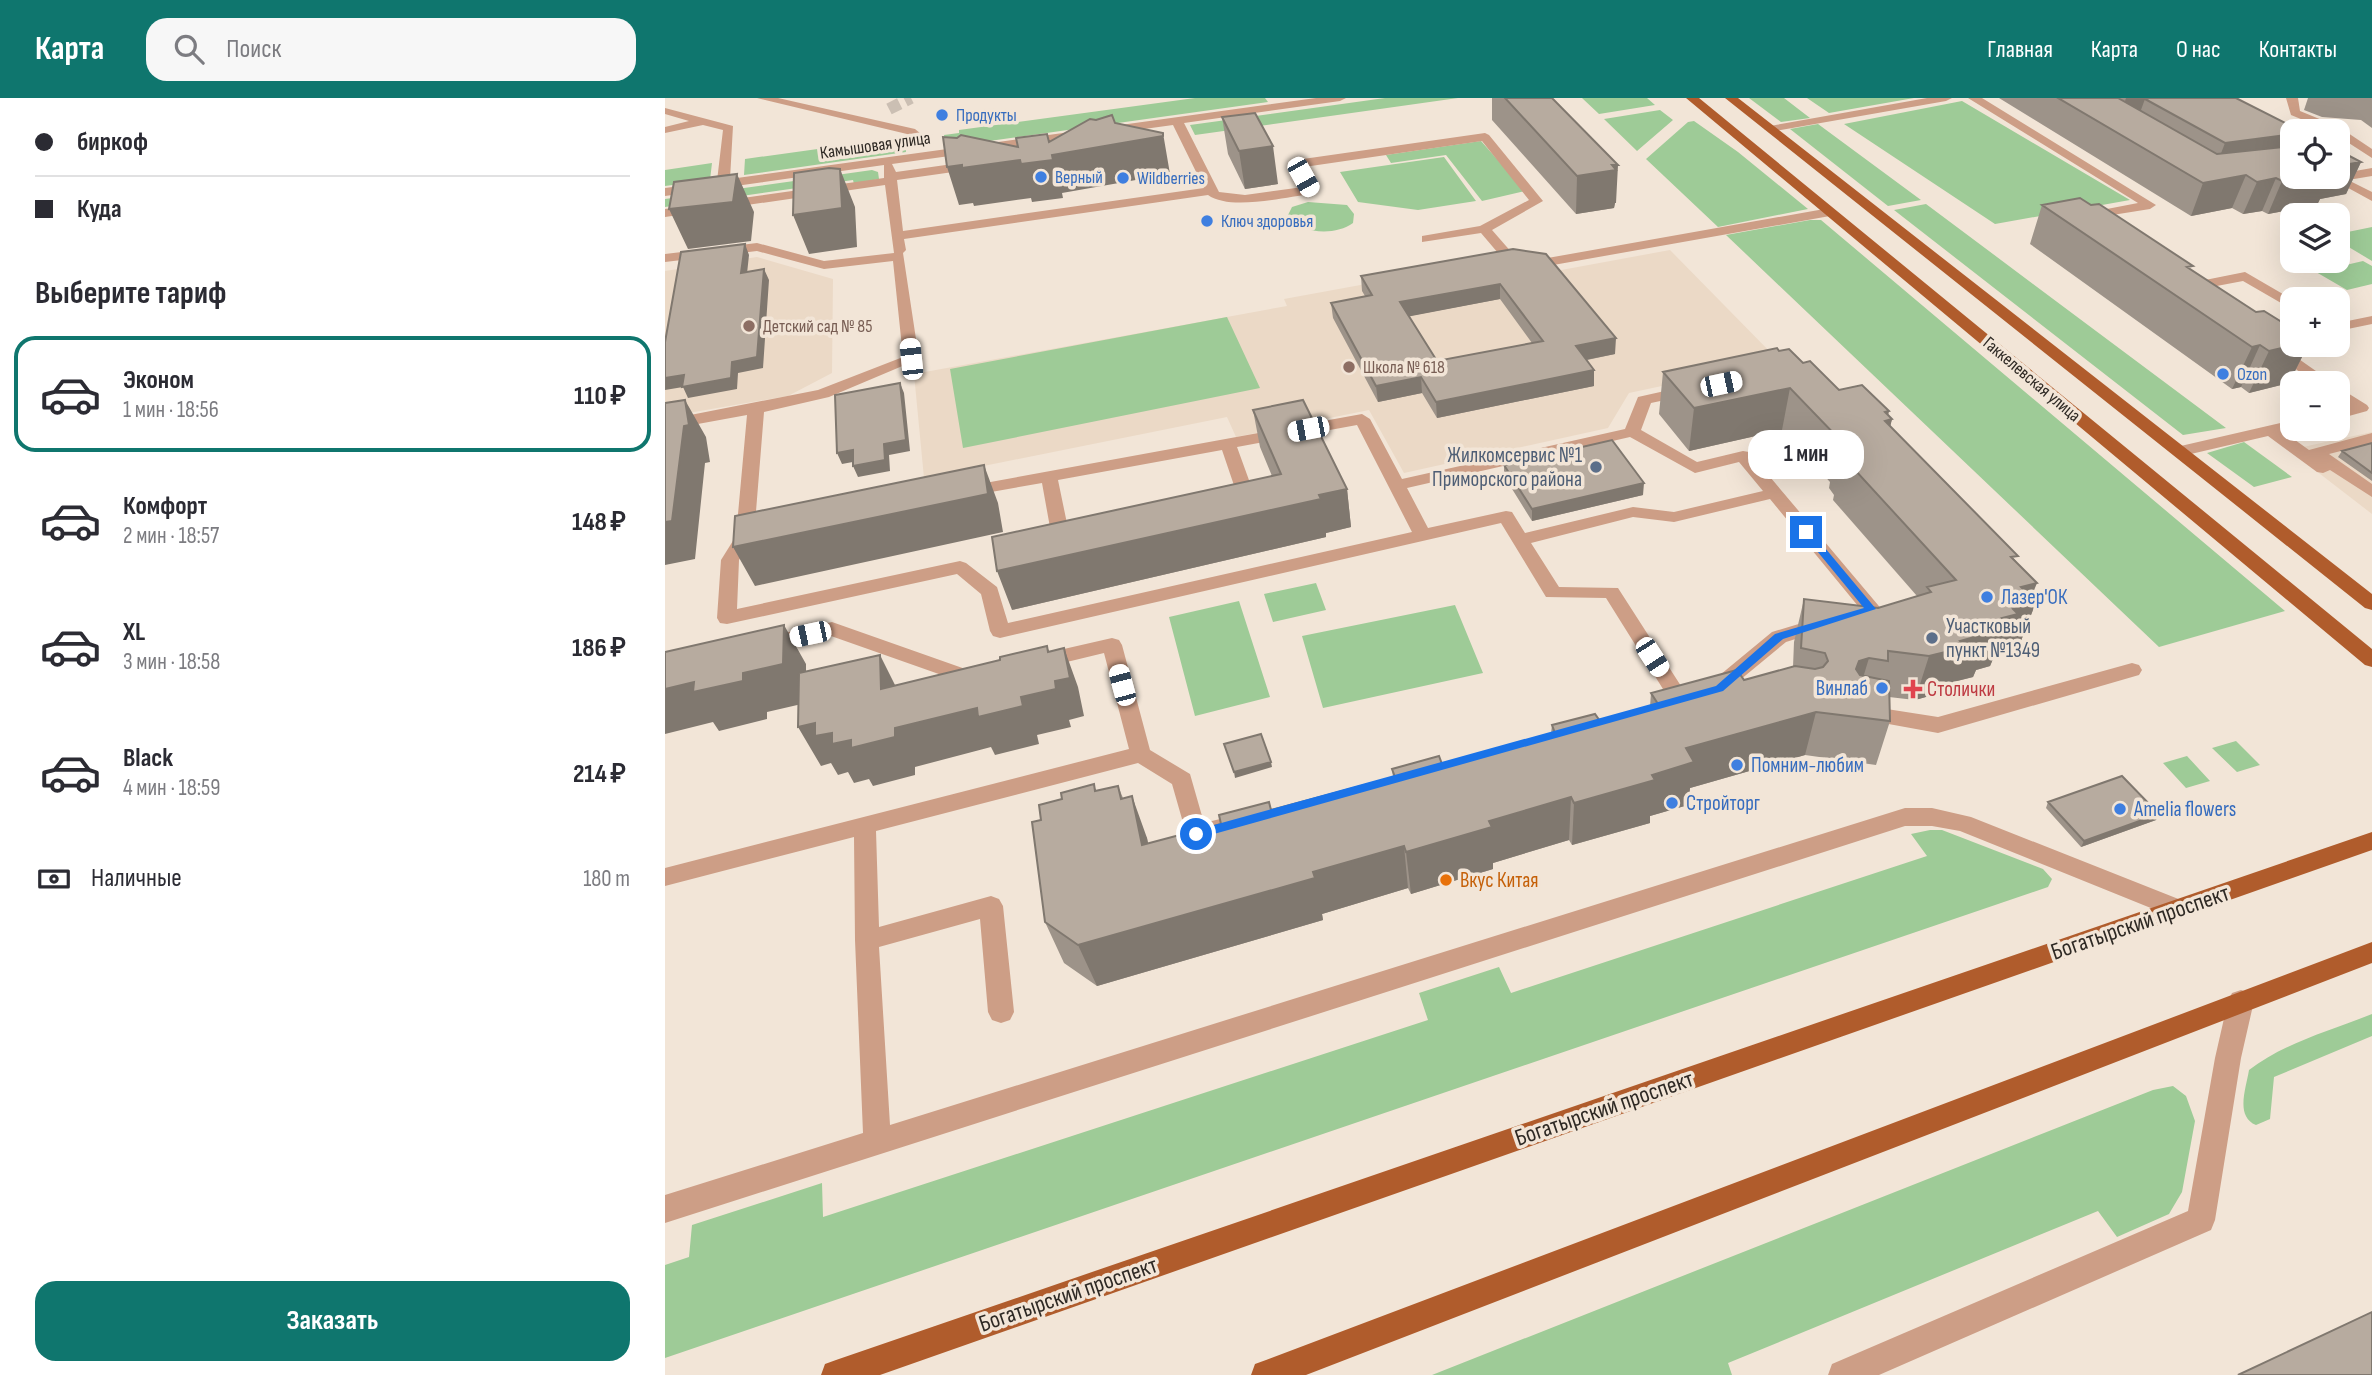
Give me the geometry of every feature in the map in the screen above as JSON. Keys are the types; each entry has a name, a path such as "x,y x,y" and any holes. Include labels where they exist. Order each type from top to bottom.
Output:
{"main road":[{"name":"Гаккелевская улица","path":"1692,98 2372,660"},
{"name":"Гаккелевская улица","path":"1731,98 2372,604"},
{"name":"Богатырский проспект","path":"836,1375 2372,841"},
{"path":"1266,1375 2372,952"}],"street":[{"path":"763,98 911,131 915,134 916,145"},
{"name":"Камышовая улица","path":"665,192 1177,121 1283,102 1340,98"},
{"path":"1770,129 1946,98"},
{"path":"1974,98 2150,205 2082,218 2102,231"},
{"path":"2292,98 2295,113 2335,129 2372,153"},
{"path":"866,121 889,109"},
{"path":"665,111 729,128 723,184"},
{"path":"665,130 701,121"},
{"path":"1177,121 1178,140 1214,195 1245,199 1311,190 1296,164 1485,137 1537,201 1484,229 1427,239"},
{"path":"665,425 823,394 911,359 888,161"},
{"path":"665,213 890,181 984,164"},
{"path":"2350,175 2372,172"},
{"path":"890,181 919,183"},
{"path":"2350,186 2372,197"},
{"path":"897,236 1212,191"},
{"path":"1484,229 1509,257 1542,263 1829,212"},
{"path":"665,258 757,247 824,265 899,256"},
{"path":"2205,302 2180,284 2245,276 2280,298"},
{"path":"2350,325 2372,320"},
{"path":"2280,338 2262,340 2280,352"},
{"path":"2287,357 2307,371"},
{"path":"1632,432 1644,400 1700,388"},
{"path":"2350,398 2367,407 2372,424"},
{"path":"756,409 751,535 730,560 727,618 960,567 989,591 1000,631 1506,516 1553,593 1611,592 1680,700"},
{"path":"943,496 1362,419 1423,535"},
{"path":"2178,452 2280,428"},
{"path":"2270,430 2372,504"},
{"path":"1397,485 1632,432 1695,468 1743,456 1871,609 1779,637 1720,688 1658,706"},
{"path":"2372,438 2316,452 2372,492"},
{"path":"1222,511 1249,505 1228,444"},
{"path":"1049,475 1062,544 1089,538"},
{"path":"1520,540 1633,512 1674,517 1774,493"},
{"path":"1103,608 1142,754 1182,780 1196,834 1237,823"},
{"path":"746,648 832,629 971,678 996,672"},
{"path":"1022,666 1112,645"},
{"path":"1856,711 1938,725 2132,670"},
{"path":"1720,688 1743,693"},
{"path":"665,877 1142,754"},
{"path":"665,1209 1905,817 1932,817 1963,823 2178,909"},
{"path":"865,824 867,940 877,1142"},
{"path":"867,940 991,906 1001,1012"},
{"path":"1854,1373 2201,1220 2228,1058 2241,1001"}],"shaded area":[{"name":"Школа № 618","path":"1670,250 1779,361 1629,393 1608,428 1404,473 1369,410 1236,437 1227,417 924,478 914,374 1287,306 1284,299 1497,260 1545,273"},
{"name":"Детский сад № 85","path":"757,257 833,279 832,373 788,396 665,417 665,271"},
{"path":"2372,432 2372,514 2289,450 2330,441 2350,441 2350,437"}],"green space":[{"path":"1195,98 1265,98 1268,102 946,147 944,135 959,133 959,130"},
{"path":"1385,98 1458,98 1195,135 1190,125"},
{"path":"1582,98 1647,98 1655,105 1599,114"},
{"path":"1749,98 1784,98 1810,118 1781,122"},
{"path":"1807,98 1914,98 1829,113"},
{"path":"1962,101 2130,200 1995,224 1844,124"},
{"path":"1660,110 1673,120 1637,151 1604,119"},
{"path":"1694,121 1738,152 1808,209 1718,227 1646,159 1688,122"},
{"path":"1818,124 1921,200 1888,206 1790,129"},
{"path":"904,137 906,152 744,175 745,159"},
{"path":"1481,141 1525,191 1482,201 1446,155 1391,163 1386,155"},
{"path":"1444,157 1476,201 1418,210 1358,202 1340,172"},
{"path":"712,163 710,180 665,186 665,170"},
{"path":"872,170 878,172 879,179 854,184 853,180 665,207 665,199"},
{"path":"1308,202 1347,205 1354,214 1353,223 1337,230 1319,231 1301,227 1287,217 1292,207"},
{"path":"1926,204 2226,428 2183,435 1894,210"},
{"path":"1821,220 2285,611 2159,647 1726,235"},
{"path":"2372,227 2372,261 2350,248 2350,232"},
{"path":"2363,261 2372,266 2372,284 2350,289 2318,273 2350,273 2350,264"},
{"path":"1227,317 1260,388 963,448 950,369"},
{"path":"2244,442 2292,477 2254,487 2207,453"},
{"path":"1316,583 1326,610 1273,622 1264,594"},
{"path":"1239,601 1270,697 1195,716 1169,617"},
{"path":"1455,605 1483,673 1323,708 1302,636"},
{"path":"2236,741 2260,765 2237,772 2212,748"},
{"path":"2187,756 2210,781 2186,788 2163,763"},
{"path":"1942,830 2043,869 2052,879 2048,887 665,1358 665,1265 689,1257 692,1225 822,1183 823,1217 1428,1020 1419,993 1499,967 1511,993 1927,856 1911,834"},
{"path":"2372,1014 2372,1036 2274,1077 2270,1119 2256,1125 2250,1121 2243,1101 2249,1070 2277,1052"},
{"path":"2173,1086 2186,1096 2195,1121 2182,1192 2169,1214 2117,1237 2098,1211 1728,1363 1732,1375 1432,1375 2153,1090"}],"building":[{"path":"1505,98 1552,98 1618,165 1612,165 1616,170 1577,176"},
{"path":"2058,98 2118,98 2217,154 2280,147 2280,180 2276,178 2257,182 2246,175 2203,183"},
{"path":"2236,98 2280,120 2280,136 2225,143 2145,99"},
{"path":"1255,113 1273,146 1239,151 1222,117"},
{"path":"1112,115 1115,123 1163,133 1163,136 1052,155 1053,160 1021,164 1020,160 962,168 962,165 947,167 943,137 957,138 961,135 1018,147 1016,138 1047,134 1049,142 1090,119"},
{"path":"2350,156 2361,162 2350,164"},
{"path":"840,169 842,208 793,215 794,173"},
{"path":"737,174 733,202 669,209 674,182"},
{"path":"2080,198 2091,205 2099,204 2193,266 2187,267 2256,312 2264,311 2280,321 2280,348 2269,351 2260,345 2252,347 2042,205"},
{"path":"745,244 741,273 764,269 757,357 732,362 731,378 682,387 684,375 665,378 665,342 681,252"},
{"path":"1513,249 1546,254 1616,338 1576,346 1594,370 1436,402 1421,377 1376,386 1331,303 1372,295 1361,276","holes":["1500,284 1543,341 1437,361 1400,302"]},
{"path":"1777,348 1779,351 1789,349 1803,363 1810,361 1839,390 1862,385 1889,411 1885,412 1892,419 1885,421 2018,556 2011,557 2037,583 2021,587 2036,602 2013,609 2018,614 2002,618 2007,623 1985,628 1989,633 1960,641 1966,647 1929,656 1888,651 1888,661 1869,658 1859,661 1856,669 1860,675 1889,681 1890,721 1816,712 1686,748 1694,762 1652,775 1655,780 1574,803 1571,797 1489,821 1492,827 1406,852 1404,846 1313,872 1315,878 1078,945 1045,922 1032,822 1041,820 1039,805 1062,799 1061,793 1094,784 1095,791 1118,786 1121,799 1132,796 1142,845 1221,824 1219,815 1269,802 1271,810 1395,777 1392,769 1439,756 1442,764 1555,733 1552,725 1595,714 1600,721 1658,704 1651,693 1737,670 1744,680 1795,666 1815,669 1823,667 1828,661 1825,653 1801,648 1804,599 1878,608 1931,592 1927,587 1956,580 1843,457 1848,456 1838,446 1844,444 1790,388 1694,408 1663,372"},
{"path":"900,383 906,440 884,444 885,460 853,466 853,450 837,453 835,395"},
{"path":"685,400 689,425 684,426 672,521 665,522 665,403"},
{"path":"1303,400 1347,489 1319,495 1321,499 997,571 992,537 1281,474 1253,410"},
{"path":"1612,440 1644,483 1532,509 1504,465"},
{"path":"2372,443 2372,473 2342,451"},
{"path":"984,465 988,494 733,547 735,516"},
{"path":"784,625 783,664 743,673 743,681 693,692 694,682 665,689 665,652"},
{"path":"1047,646 1048,652 1064,648 1070,678 1055,681 1056,689 1021,697 1023,706 978,717 977,708 895,728 895,737 851,748 851,740 832,744 832,733 815,736 815,723 798,727 799,673 880,655 881,689"},
{"path":"1261,734 1271,762 1234,772 1224,744"},
{"path":"2122,776 2159,814 2084,841 2048,802"},
{"path":"2372,1312 2372,1375 2238,1375"}],"tunnel":[{"path":"889,109 911,98"}],"place":[{"name":"Продукты","path":"942,115"},
{"name":"Верный","path":"1041,177"},
{"name":"Wildberries","path":"1123,178"},
{"name":"Ключ здоровья","path":"1207,221"},
{"name":"Детский сад № 85","path":"749,326"},
{"name":"Школа № 618","path":"1349,367"},
{"name":"Ozon","path":"2223,374"},
{"name":"Жилкомсервис №1 Приморского района","path":"1596,467"},
{"name":"Лазер'ОК","path":"1987,597"},
{"name":"Участковый пункт №1349","path":"1932,638"},
{"name":"Винлаб","path":"1882,688"},
{"name":"Столички","path":"1913,689"},
{"name":"Помним-любим","path":"1737,765"},
{"name":"Стройторг","path":"1672,803"},
{"name":"Amelia flowers","path":"2120,809"},
{"name":"Вкус Китая","path":"1446,880"}],"route":[{"path":"1196,834 1720,688 1779,637 1871,609 1806,532"}]}
